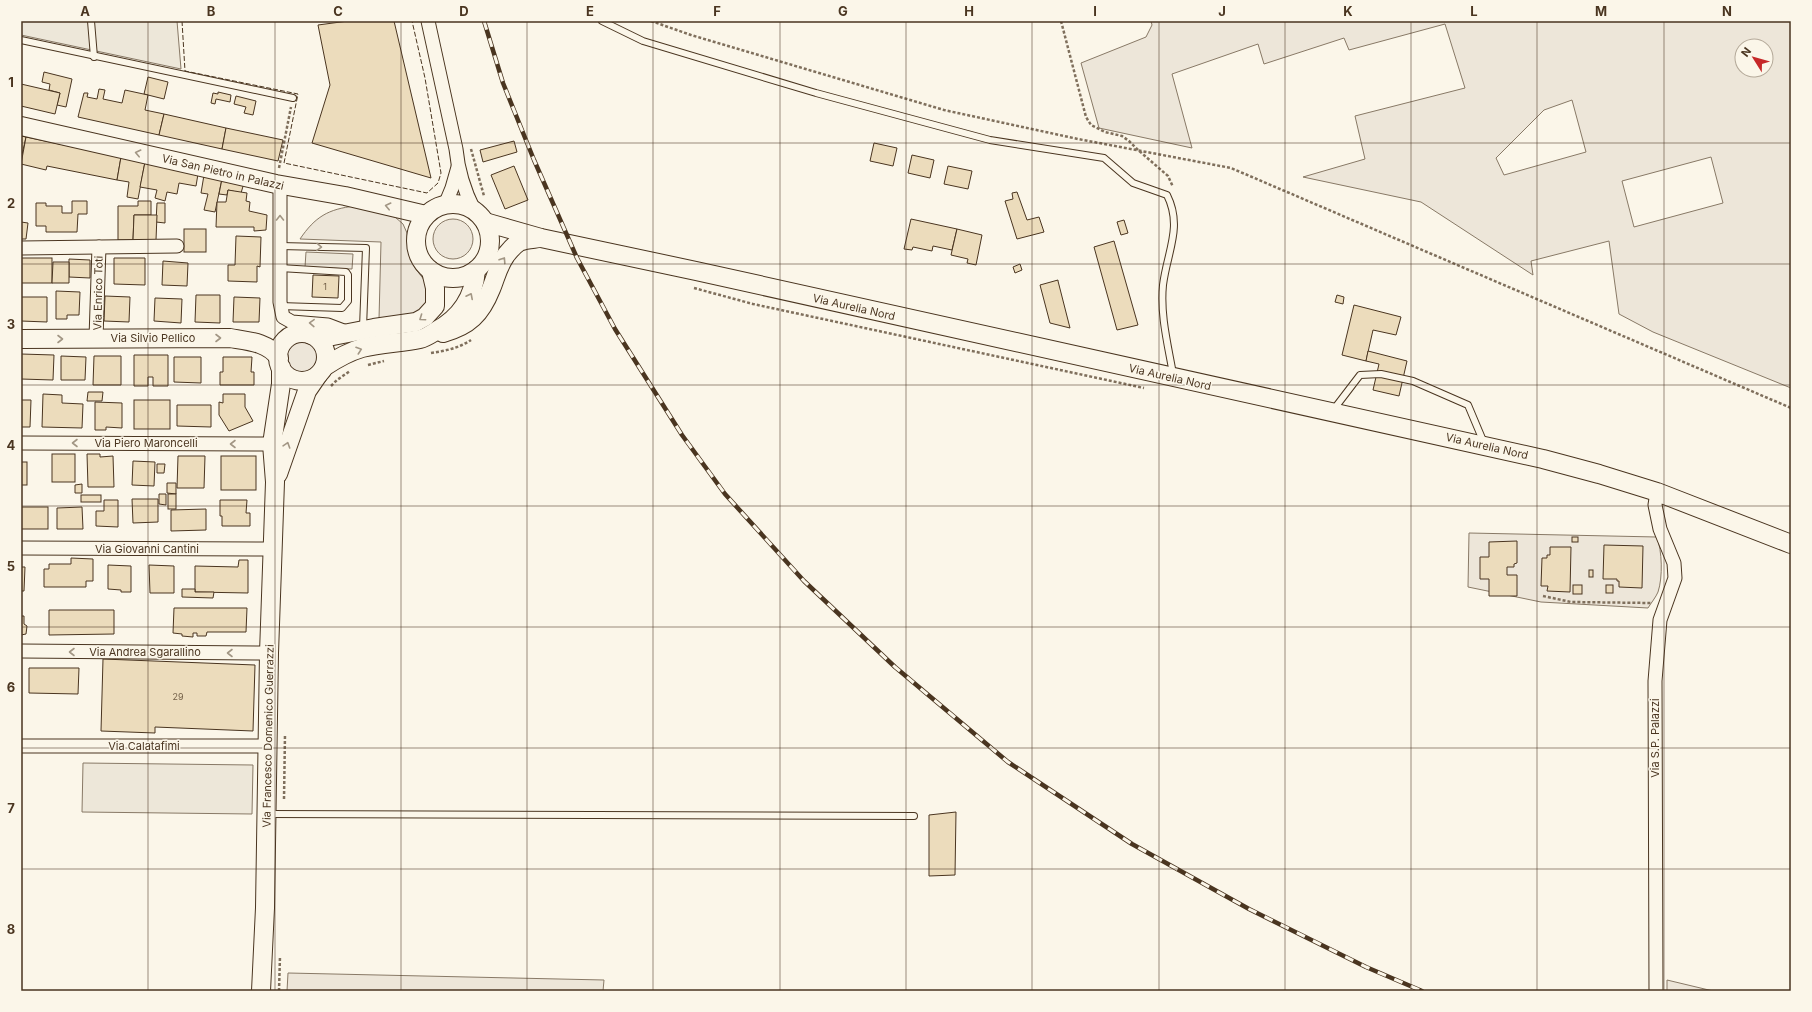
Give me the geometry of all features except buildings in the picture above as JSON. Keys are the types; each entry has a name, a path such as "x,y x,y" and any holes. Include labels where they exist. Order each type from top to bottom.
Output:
{"main road":[{"name":"Via San Pietro in Palazzi","path":"21,126 278,184 345,196 426,216"},
{"path":"455,204 481,210 490,237 488,253 484,262 476,270 465,276 453,278 442,276 431,271 422,262 417,250 416,238 419,226 426,216 435,209 445,205 455,204"},
{"name":"Via Aurelia Nord","path":"481,210 541,238 1485,446 1592,472 1657,492 1791,544"},
{"name":"Via Francesco Domenico Guerrazzi","path":"275,482 307,391 321,371 340,356 362,348 424,347 465,325 474,318 481,309 492,289 501,263 512,246 521,241 541,238"},
{"name":"Via Francesco Domenico Guerrazzi","path":"424,347 458,315 472,293 475,284 476,270"},
{"path":"311,335 323,345 326,360 321,371 305,381 297,380 284,373 280,362 283,343 289,338 296,334 311,335 326,337 416,322 425,317 435,306 436,288 431,271"},
{"name":"Via Silvio Pellico","path":"21,339 230,338 251,341 269,348 274,351 280,362"},
{"name":"Via Francesco Domenico Guerrazzi","path":"261,991 275,814 268,746 269,653 275,482 272,444 281,384 280,362"}],"street":[{"path":"428,21 464,190 481,210"},
{"path":"445,205 458,167"},
{"path":"278,184 280,306 283,317 286,320 328,325 356,332"},
{"name":"Via Enrico Toti","path":"21,248 178,246"},
{"name":"Via Enrico Toti","path":"96,338 99,247"},
{"name":"Via Piero Maroncelli","path":"21,443 272,444"},
{"name":"Via S.P. Palazzi","path":"1656,991 1655,681 1660,620 1676,578 1674,563 1660,529 1655,506 1657,492"},
{"name":"Via Giovanni Cantini","path":"21,548 272,549"},
{"name":"Via Andrea Sgarallino","path":"21,651 269,653"},
{"name":"Via Calatafimi","path":"21,746 268,746"}],"lane":[{"path":"91,21 94,57"},
{"path":"602,21 643,41 831,97 990,140 1104,158 1133,183 1167,195 1173,206 1175,224 1163,286 1164,326 1173,377"},
{"path":"21,40 94,57 293,98"},
{"path":"280,246 366,248 356,332"},
{"path":"280,268 346,272 348,274 348,301 342,308 280,306"},
{"path":"1332,412 1360,375 1381,374 1413,382 1468,404 1485,446"},
{"path":"275,814 914,816"}],"path":[{"path":"651,21 692,36 944,110 1078,139 1231,168 1791,408"},
{"path":"1061,21 1086,117 1091,125 1105,132 1122,136 1168,176 1173,188 1167,195"},
{"path":"278,184 293,98"},
{"path":"469,142 481,210"},
{"path":"692,288 753,304 1149,389"},
{"path":"424,347 453,349 474,339"},
{"path":"366,365 389,360"},
{"path":"326,391 337,380 353,370"},
{"path":"1543,596 1571,602 1665,604"},
{"path":"275,814 285,730"},
{"path":"279,991 280,953"}],"shaded area":[{"path":"21,21 177,21 181,69 21,35"},
{"path":"1151,21 1791,21 1791,388 1653,332 1619,314 1609,241 1531,261 1533,275 1421,202 1303,177 1365,159 1355,116 1465,88 1445,24 1349,50 1344,38 1264,64 1258,44 1172,74 1192,148 1099,128 1081,63 1146,37 1152,25","holes":["1572,100 1586,152 1504,175 1496,158 1544,110","1711,157 1723,203 1634,227 1622,181"]},
{"path":"355,206 395,217 403,224 407,233 408,251 415,268 425,281 428,302 421,313 379,319 381,242 300,239 311,225 323,215 337,209"},
{"path":"453,219 467,225 473,239 467,253 453,259 439,253 433,239 439,225"},
{"path":"306,252 353,254 352,269 305,267"},
{"path":"303,341 309,342 316,348 319,357 318,363 312,370 303,373 297,372 290,366 287,357 288,351 294,344"},
{"path":"1469,533 1657,537 1660,549 1661,564 1660,586 1655,598 1648,608 1541,602 1468,587"},
{"path":"83,763 253,765 252,814 82,812"},
{"path":"288,973 604,980 603,991 287,991"},
{"path":"1667,980 1713,991 1667,991"}],"railway":[{"path":"484,21 503,83 534,160 577,258 615,329 682,435 725,494 804,581 895,667 1008,762 1132,844 1249,909 1366,967 1422,991"}],"fence":[{"path":"182,21 185,71 298,94 284,163 427,193 438,183 441,173 425,78 412,21"}]}
